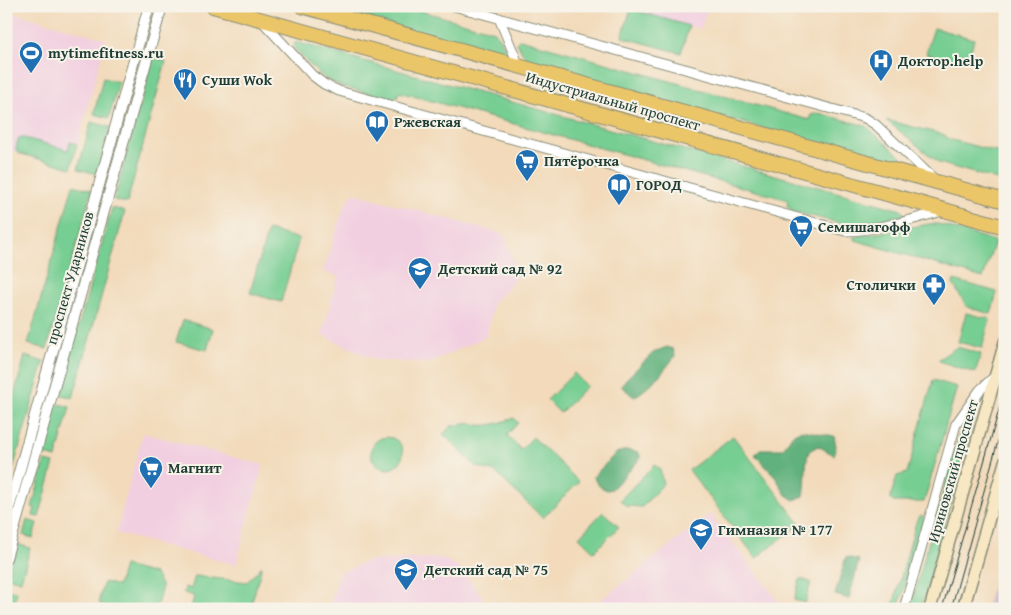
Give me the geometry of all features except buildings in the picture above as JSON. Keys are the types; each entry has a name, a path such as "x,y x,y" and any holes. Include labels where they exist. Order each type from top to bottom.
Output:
{"main road":[{"name":"Индустриальный проспект","path":"213,6 1005,227"},
{"name":"Индустриальный проспект","path":"302,6 1005,201"},
{"name":"Ириновский проспект","path":"930,609 1005,342"},
{"path":"964,609 1005,462"}],"street":[{"name":"проспект Ударников","path":"6,519 149,6"},
{"name":"проспект Ударников","path":"6,558 162,6"},
{"path":"454,6 865,118 876,125 938,183"},
{"path":"500,18 519,66"},
{"path":"260,20 312,75 324,84 339,91 512,139 845,231 908,221 945,210"},
{"path":"904,609 956,424 980,390 995,376"}],"shaded area":[{"path":"621,6 708,6 701,29"},
{"path":"6,11 106,39 71,168 6,149"},
{"name":"Детский сад № 92","path":"353,193 504,234 518,276 493,303 487,336 429,363 376,360 322,335 338,276 323,272 344,207"},
{"path":"143,433 263,465 236,565 116,533"},
{"name":"Гимназия № 177","path":"710,514 780,603 780,609 601,609 597,603"},
{"path":"1005,541 1005,609 986,609"},
{"name":"Детский сад № 75","path":"444,559 460,568 491,609 329,609 339,573 368,561"}],"green space":[{"path":"323,6 403,6 494,31 509,55 508,57"},
{"path":"631,9 689,26 681,53 622,37"},
{"path":"934,28 974,39 968,58 954,61 926,53"},
{"path":"520,39 809,120 811,115 819,113 866,126 906,161 907,166 905,168 530,63 516,43"},
{"path":"296,42 901,210 904,215 847,225 791,211 787,205 788,200 399,92 393,100 341,86 327,80 315,70 295,49 294,44"},
{"path":"153,57 166,61 127,203 114,200"},
{"path":"103,78 119,82 109,118 94,114"},
{"path":"886,120 945,135 948,139 1005,154 1004,182 939,163"},
{"path":"91,122 110,127 97,174 78,169"},
{"path":"21,137 68,150 70,142 77,144 71,168 18,153 16,149 18,139"},
{"path":"73,185 92,190 47,349 28,344"},
{"path":"112,208 125,211 73,398 59,394"},
{"path":"938,224 995,241 983,278 855,240 853,237"},
{"path":"268,230 299,239 281,302 250,293"},
{"path":"954,280 997,292 991,314 967,307 953,284"},
{"path":"966,313 990,319 982,348 958,342"},
{"path":"183,320 213,329 207,350 176,342"},
{"path":"667,347 673,349 675,356 646,389 634,397 621,386 654,352"},
{"path":"957,347 981,354 975,373 939,361 939,359"},
{"path":"25,356 44,362 6,493 6,424"},
{"path":"574,373 587,386 560,413 547,400"},
{"path":"933,380 957,387 924,502 893,502 890,498 897,476 907,473"},
{"path":"59,404 70,407 56,458 42,454 55,407"},
{"path":"971,415 974,416 974,419 921,609 910,609 959,434"},
{"path":"514,418 518,423 507,435 521,450 533,437 579,482 543,518 495,472 475,466 443,434 451,426 472,423 487,425"},
{"path":"802,430 834,436 836,446 834,455 818,446 809,451 804,496 794,500 786,495 775,476 755,455 760,449 783,449 792,435"},
{"path":"733,436 800,524 756,558 689,470"},
{"path":"387,437 393,438 398,442 402,447 402,459 398,464 393,468 387,469 381,468 376,464 372,459 371,453 372,447 376,442 381,438"},
{"path":"627,450 638,452 641,458 612,489 607,490 600,486 595,481 594,476 616,453"},
{"path":"45,461 54,463 39,517 33,516 35,508 32,507"},
{"path":"654,465 660,469 663,484 642,507 626,506 620,500"},
{"path":"603,512 619,527 594,552 579,537"},
{"path":"922,515 924,518 898,609 892,609 917,519"},
{"path":"27,520 37,523 33,538 23,535"},
{"path":"16,544 30,548 21,581 7,577"},
{"path":"846,557 859,560 849,599 835,595"},
{"path":"124,566 155,574 162,587 156,609 120,609 100,604 99,599 104,582 118,586"},
{"path":"262,566 250,609 191,609 194,596 184,593 185,587 191,589 195,576 247,582"},
{"path":"800,579 811,582 805,603 794,600"},
{"path":"6,589 17,592 13,609 6,609"}],"tram line":[{"path":"942,609 1005,389"},
{"path":"951,609 1005,416"}],"place":[{"name":"mytimefitness.ru","path":"31,74"},
{"name":"Доктор.help","path":"881,82"},
{"name":"Суши Wok","path":"185,101"},
{"name":"Ржевская","path":"377,143"},
{"name":"Пятёрочка","path":"527,182"},
{"name":"ГОРОД","path":"619,206"},
{"name":"Семишагофф","path":"801,248"},
{"name":"Детский сад № 92","path":"420,290"},
{"name":"Столички","path":"934,306"},
{"name":"Магнит","path":"151,489"},
{"name":"Гимназия № 177","path":"701,551"},
{"name":"Детский сад № 75","path":"406,591"}]}
